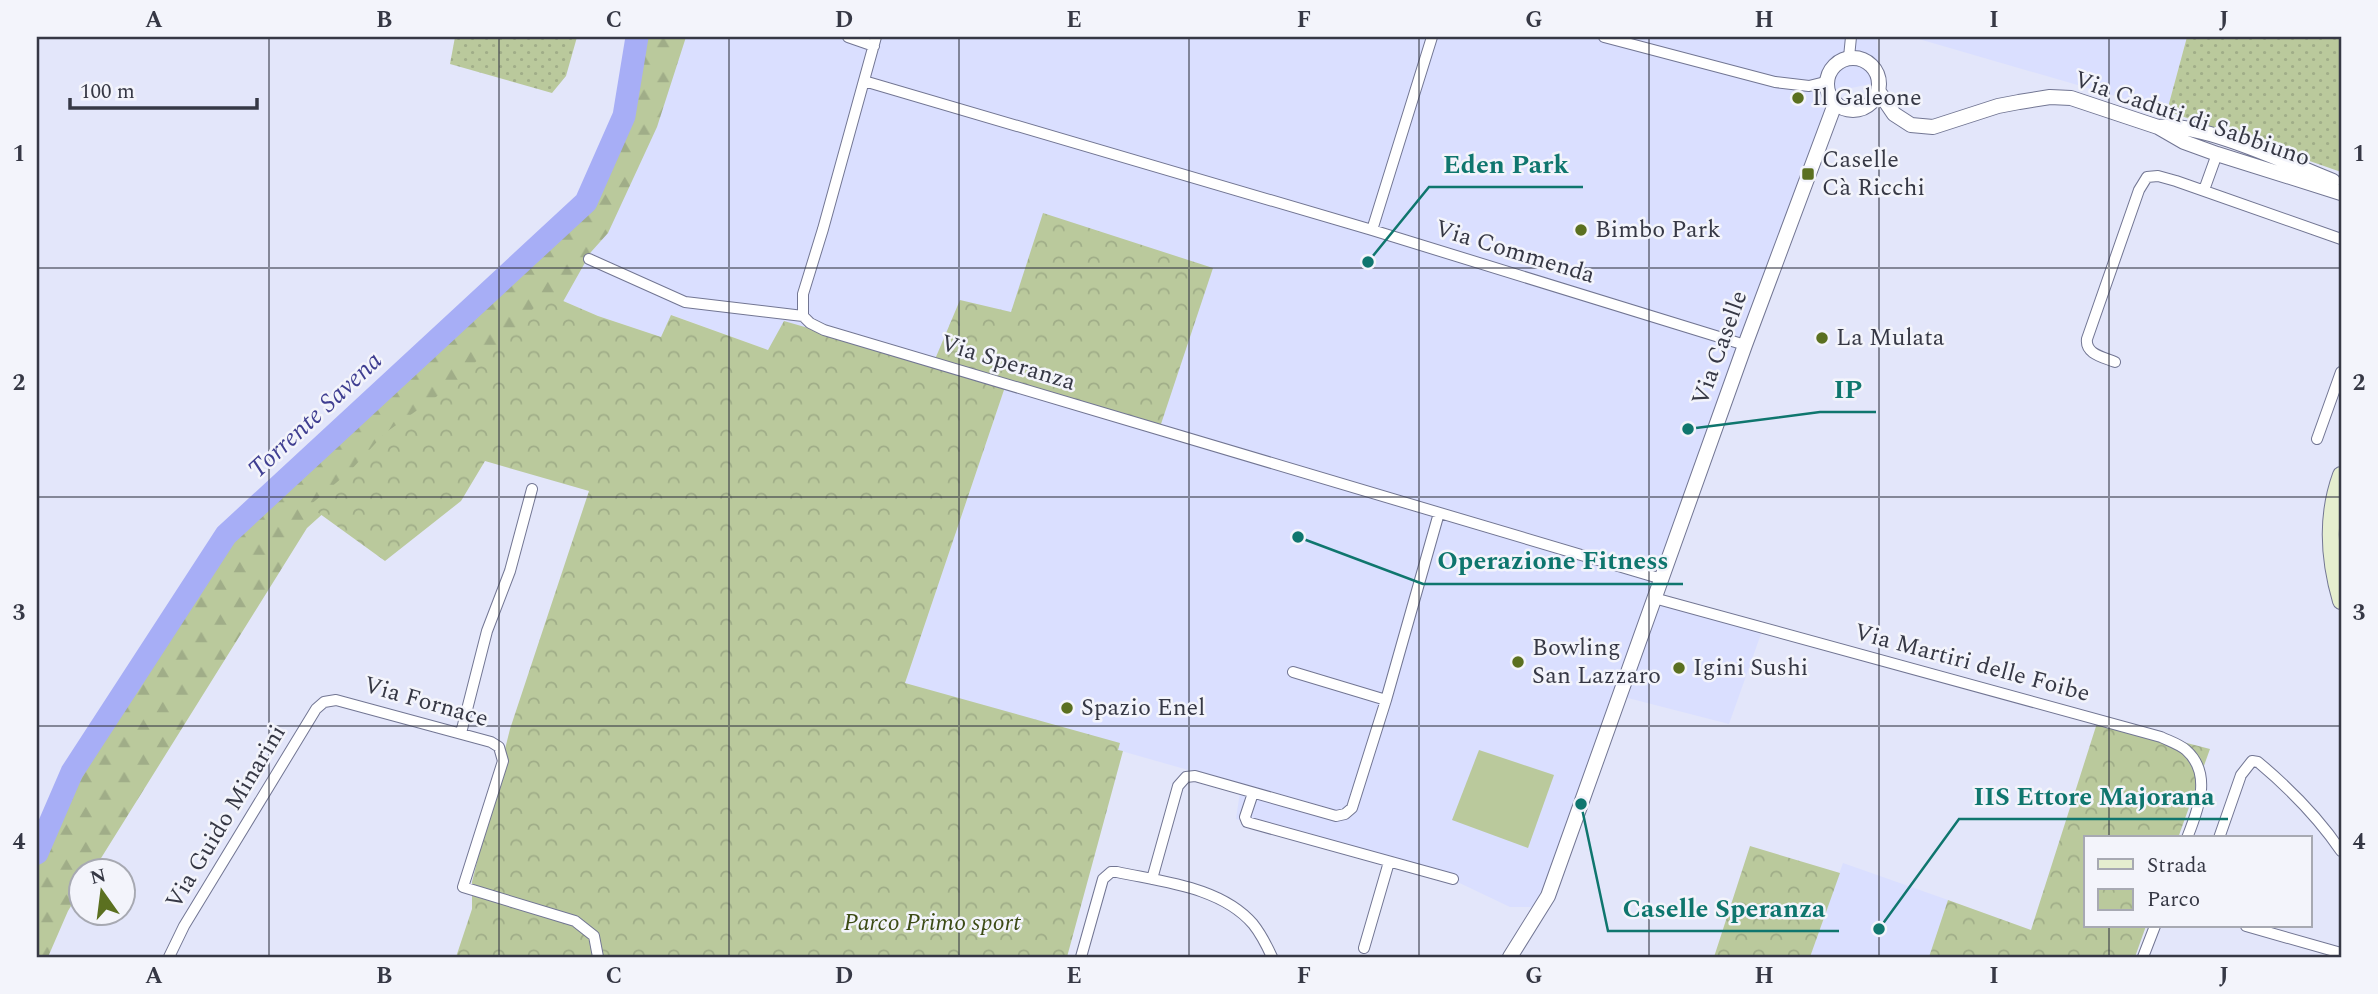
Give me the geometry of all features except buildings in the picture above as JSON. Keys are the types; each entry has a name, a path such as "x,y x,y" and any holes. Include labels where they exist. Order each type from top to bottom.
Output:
{"main road":[{"path":"2341,475 2333,503 2331,550 2341,601"}],"street":[{"path":"589,259 685,302 803,316 803,293 875,41 848,37"},
{"path":"1372,229 1432,37"},
{"path":"1604,37 1630,40 1775,82 1809,86 1825,82"},
{"path":"1849,58 1851,37"},
{"path":"1849,58 1871,63 1880,79 1879,92 1873,100 1849,110 1835,104 1827,92 1825,82 1832,69 1849,58"},
{"name":"Via Commenda","path":"864,81 1372,229 1745,345"},
{"path":"1879,92 1894,114"},
{"name":"Via Caduti di Sabbiuno","path":"1859,108 1894,114 1911,125 1933,127 1998,106 2050,97 2071,98 2158,127 2178,139 2217,154 2341,190"},
{"name":"Via Caselle","path":"1510,957 1548,896 1745,345 1835,104"},
{"path":"2158,127 2173,125 2210,135 2306,168 2341,190"},
{"path":"2204,190 2217,154"},
{"path":"2115,362 2089,351 2086,346 2087,339 2144,180 2151,175 2204,190 2341,239"},
{"name":"Via Speranza","path":"803,316 810,324 836,334 1661,579"},
{"path":"2317,439 2341,372"},
{"path":"461,733 487,631 510,571 532,489"},
{"path":"1152,879 1182,780 1195,776 1336,816 1345,814 1352,808 1357,799 1439,513"},
{"name":"Via Martiri delle Foibe","path":"1654,598 2161,737 2186,751 2198,768 2201,798 2188,836"},
{"path":"1293,672 1386,700"},
{"name":"Via Fornace","path":"324,702 349,702 461,733 499,747 503,761 463,887 575,921 594,936 598,957"},
{"name":"Via Guido Minarini","path":"169,957 184,926 316,709 324,702"},
{"path":"2220,836 2241,775 2252,761 2258,762 2302,802 2341,851"},
{"path":"1253,793 1245,817 1247,822 1453,878"},
{"path":"1364,948 1389,862"},
{"path":"1081,957 1103,879 1106,875 1118,872 1212,896 1228,904 1252,923 1272,957"},
{"path":"2143,957 2154,928"},
{"path":"2253,928 2341,953"}],"shaded area":[{"path":"663,37 1877,37 1880,82 1832,92 1649,602 1762,631 1729,724 1624,697 1543,907 1510,907 1447,877 1236,819 1241,785 903,689 1005,387 1159,429 1212,268 1011,312 934,364 768,350 672,315 661,337 598,316 547,294"},
{"path":"1912,37 2187,37 2167,111"},
{"path":"1843,863 1948,900 1929,957 1810,957"}],"green space":[{"path":"455,37 577,37 566,76 552,93 450,64"},
{"path":"637,37 686,37 657,127 608,233 591,252 542,339 407,438 307,528 101,858 66,858 66,916 48,957 37,957 37,853 72,772 226,535 586,202 624,116"},
{"path":"2187,37 2341,37 2341,172 2167,111"},
{"name":"Parco Primo sport","path":"1043,213 1213,268 1159,430 1005,387 905,683 1120,743 1118,750 1123,751 1067,957 456,957 472,909 472,882 510,729 589,491 485,461 461,501 385,561 309,506 350,471 385,433 457,382 484,353 502,342 547,294 598,316 661,337 671,315 768,350 784,321 933,364 960,300 1011,312"},
{"path":"2098,720 2210,749 2179,836 2084,836 2084,928 2145,928 2135,957 1929,957 1948,900 2031,930"},
{"path":"1479,750 1554,775 1528,848 1452,820"},
{"path":"1750,846 1840,873 1810,957 1714,957"}],"waterway":[{"name":"Torrente Savena","path":"37,853 72,772 226,535 586,202 624,116 637,37"}],"place":[{"name":"Il Galeone","path":"1798,98"},
{"name":"Caselle Cà Ricchi","path":"1808,174"},
{"name":"Bimbo Park","path":"1581,230"},
{"name":"Eden Park","path":"1368,262"},
{"name":"La Mulata","path":"1822,338"},
{"name":"IP","path":"1688,429"},
{"name":"Operazione Fitness","path":"1298,537"},
{"name":"Bowling San Lazzaro","path":"1518,662"},
{"name":"Igini Sushi","path":"1679,668"},
{"name":"Spazio Enel","path":"1067,708"},
{"name":"Caselle Speranza","path":"1581,804"},
{"name":"IIS Ettore Majorana","path":"1879,929"}]}
